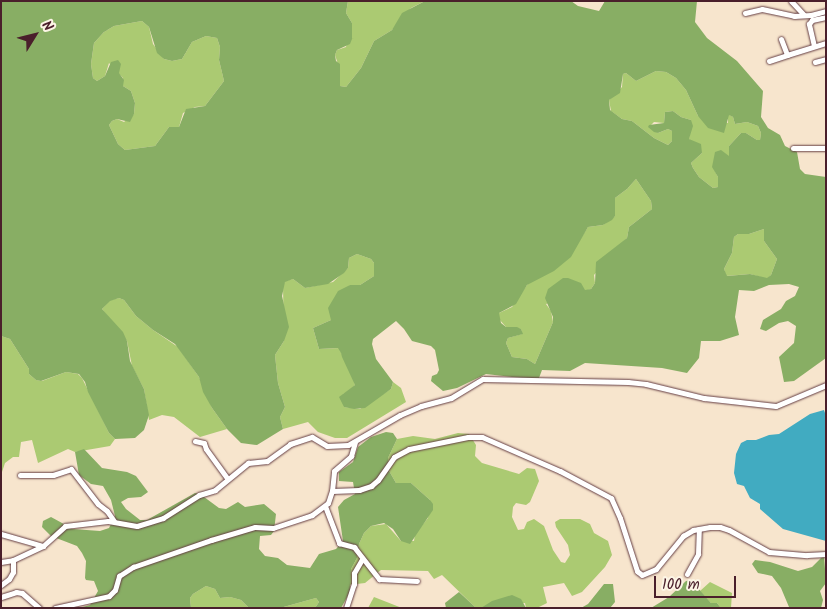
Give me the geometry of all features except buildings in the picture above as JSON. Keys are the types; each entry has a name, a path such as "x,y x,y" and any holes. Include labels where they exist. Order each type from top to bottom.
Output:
{"street":[{"path":"791,1 804,15"},
{"path":"745,13 762,9 804,15 826,11"},
{"path":"814,46 809,24 812,20 826,16"},
{"path":"781,39 787,55"},
{"path":"768,61 826,43"},
{"path":"815,62 826,59"},
{"path":"793,148 826,148"},
{"path":"1,562 13,560 43,546 65,526 114,521 137,526 163,518 199,495 215,490 248,463 267,461 290,444 306,438 315,438 327,446 345,445 354,442 400,415 421,406 451,398 483,379 628,382 646,384 704,398 776,406 826,386"},
{"path":"332,491 359,490 371,486 378,480 394,457 409,449 460,438 482,437 550,466 611,498 620,518 637,571 642,575 656,569 683,536 699,529 720,527 756,546 777,553 826,554"},
{"path":"195,441 204,443 206,449 228,479"},
{"path":"354,442 351,456 334,471 332,491 326,506 336,538 340,544 354,547 380,580 417,581"},
{"path":"20,475 53,475 71,469 98,505 107,510 114,521"},
{"path":"55,608 109,596 115,590 119,576 132,567 256,527 277,527 304,518 326,506"},
{"path":"687,574 698,554 699,529"},
{"path":"1,534 43,546"},
{"path":"346,608 354,584 354,573 362,559"},
{"path":"1,585 10,579 13,572 13,560"},
{"path":"1,597 16,592 22,593 39,608"}],"green space":[{"path":"1,1 348,1 346,13 352,23 352,39 350,44 337,50 335,55 336,61 340,64 340,86 346,87 361,68 374,41 392,30 402,13 425,1 571,1 578,6 599,11 605,1 697,1 695,22 707,38 737,61 763,91 761,117 768,128 780,135 785,146 797,152 800,169 805,174 826,177 826,358 794,381 784,382 779,357 794,343 796,326 788,321 779,323 766,331 760,329 763,320 781,309 786,301 795,296 799,287 789,284 769,285 754,291 739,290 735,317 739,335 720,341 701,341 699,358 687,373 662,368 585,363 570,371 542,370 539,378 528,379 486,374 457,388 443,391 431,381 432,376 437,374 439,370 435,350 431,346 412,341 396,321 373,339 372,344 376,359 393,382 391,389 365,408 354,409 344,407 339,397 355,385 338,348 319,349 313,328 331,320 328,308 338,291 350,285 360,285 374,276 374,263 371,259 357,254 349,258 348,268 344,273 328,284 305,288 293,279 285,282 282,296 289,327 284,341 275,355 278,383 285,407 280,417 283,429 257,445 241,443 227,429 203,392 199,377 175,344 136,316 124,300 119,298 110,301 102,309 123,332 127,341 130,361 144,389 149,415 144,430 135,438 115,439 109,433 88,392 85,382 79,374 66,372 41,381 36,380 29,374 29,369 10,339 1,336","holes":["142,21 149,27 157,53 164,59 172,61 182,59 192,42 206,36 217,38 220,47 219,60 224,81 205,106 186,109 179,127 169,127 155,146 125,150 118,144 109,125 117,119 130,122 134,114 135,103 131,91 123,86 124,80 119,73 121,64 118,60 111,62 105,76 97,81 93,78 91,64 94,43 104,32 114,26","656,71 666,72 676,78 686,90 698,116 708,128 724,133 729,115 733,117 735,124 747,122 758,126 761,133 760,140 746,133 741,133 729,146 729,156 721,150 715,152 712,167 718,177 718,187 713,188 699,177 691,163 702,153 701,144 689,139 693,126 691,120 681,117 673,111 665,112 664,123 649,125 648,127 654,132 658,133 668,129 672,131 672,141 668,145 654,138 632,121 622,119 610,110 609,100 620,93 623,74 626,73 636,81","636,179 651,201 652,209 629,227 627,238 596,262 595,283 591,289 585,290 581,283 568,278 563,278 548,289 545,298 553,317 553,322 535,364 527,359 512,357 506,343 508,338 523,334 521,329 506,327 501,323 499,313 516,304 527,285 554,271 571,257 588,227 603,225 612,220 615,216 615,198","764,229 764,241 777,259 771,275 767,278 750,274 727,276 724,269 732,253 734,237 738,234 749,234"]},
{"path":"348,1 425,1 411,8 392,30 374,41 361,68 346,87 340,86 340,70 335,55 337,50 346,47 352,23 346,13"},
{"path":"142,21 149,27 153,44 164,59 172,61 182,59 192,42 206,36 217,38 220,47 219,60 224,81 205,106 195,107 183,113 179,127 169,127 155,146 125,150 118,144 109,125 117,119 124,122 134,114 135,103 131,91 123,86 123,78 109,63 105,76 97,81 93,78 91,64 94,43 104,32 114,26"},
{"path":"656,71 666,72 676,78 686,90 698,116 728,123 728,114 733,117 735,124 747,122 758,126 761,133 760,140 746,133 741,133 729,146 729,156 713,167 718,177 718,187 713,188 699,177 693,168 691,163 702,153 689,139 691,120 681,117 673,111 665,112 664,123 654,122 649,127 658,133 668,129 672,131 672,141 668,145 654,138 632,121 622,119 611,111 609,100 622,87 623,74 626,73 636,81"},
{"path":"636,179 651,201 652,209 629,227 627,238 594,275 595,283 591,289 546,304 551,311 553,322 535,364 527,359 512,357 506,343 508,338 522,334 521,329 506,327 499,319 499,313 512,307 527,285 581,238 588,227 603,225 615,216 615,198"},
{"path":"764,229 764,241 777,259 771,275 767,279 750,274 726,276 724,269 732,253 734,237 738,234 749,234"},
{"path":"357,254 371,259 374,263 374,276 360,285 350,285 331,320 313,328 319,349 339,348 354,380 355,385 348,393 343,394 344,407 360,409 391,389 393,382 401,388 406,402 347,438 335,438 318,432 308,422 283,429 280,417 285,407 278,383 275,355 284,341 283,286 285,281 293,279 305,288 333,282 348,268 349,258"},
{"path":"119,298 124,300 136,316 178,347 199,377 212,408 227,429 200,437 174,417 162,415 149,420 144,389 132,366 127,341 102,309 110,300"},
{"path":"1,336 10,339 29,369 29,374 36,380 42,381 66,372 78,374 82,378 109,433 115,439 110,446 75,452 68,449 38,463 32,440 21,442 19,457 13,457 5,463 1,475"},
{"path":"386,432 393,433 397,439 388,458 388,469 396,483 411,483 430,500 433,504 433,510 410,544 401,541 393,529 384,523 371,526 364,533 359,544 357,558 351,569 350,592 341,608 315,608 319,602 316,598 280,608 249,608 241,600 230,597 220,598 215,589 206,586 190,598 191,608 79,608 90,605 98,591 94,581 86,580 85,578 86,561 77,546 51,536 42,527 43,521 51,517 73,529 100,531 109,528 115,516 111,500 103,486 91,484 79,475 75,452 84,449 102,468 127,472 136,476 148,492 141,497 128,498 121,502 126,509 140,520 147,520 195,493 200,494 219,508 226,509 238,502 245,507 264,504 276,514 274,531 271,535 260,536 259,549 265,556 278,558 287,565 310,568 319,554 336,549 343,541 338,507 344,500 355,494 353,482 339,481 339,472 353,462 358,447 371,437"},
{"path":"458,433 469,434 476,445 475,456 482,463 519,474 527,468 535,469 539,481 530,502 526,505 516,503 513,507 512,517 518,530 524,529 527,522 534,519 544,526 553,550 561,562 565,563 570,555 568,545 556,527 555,522 560,519 580,519 590,524 594,533 608,541 612,555 605,567 582,592 572,596 564,583 543,587 547,603 537,608 526,608 525,603 476,608 442,575 434,579 428,571 381,570 365,583 348,585 351,569 357,558 359,544 364,533 371,526 386,524 401,541 414,541 415,534 428,518 430,500 411,483 396,483 388,469 388,458 397,439 413,436 435,439"},
{"path":"824,555 826,583 820,591 823,600 821,608 789,607 781,588 772,576 758,573 752,564 755,560 770,562 798,571 812,567"},
{"path":"691,580 711,603 717,603 721,608 651,608 669,597 686,581"},
{"path":"710,582 732,593 731,608 721,608 717,603 711,603 700,591"},
{"path":"604,584 613,584 615,602 610,608 581,608 588,604"},
{"path":"206,586 215,589 220,598 230,597 241,600 249,608 191,608 190,598"},
{"path":"459,592 476,608 446,608 445,603"},
{"path":"512,595 521,599 526,608 481,608 492,601"},
{"path":"374,597 402,608 368,608"},
{"path":"316,598 319,602 315,608 280,608"}],"water":[{"path":"824,410 826,416 826,541 783,529 760,509 760,504 750,498 744,486 737,484 734,473 736,454 741,443 747,440 756,440 769,435 779,434 810,414"}]}
